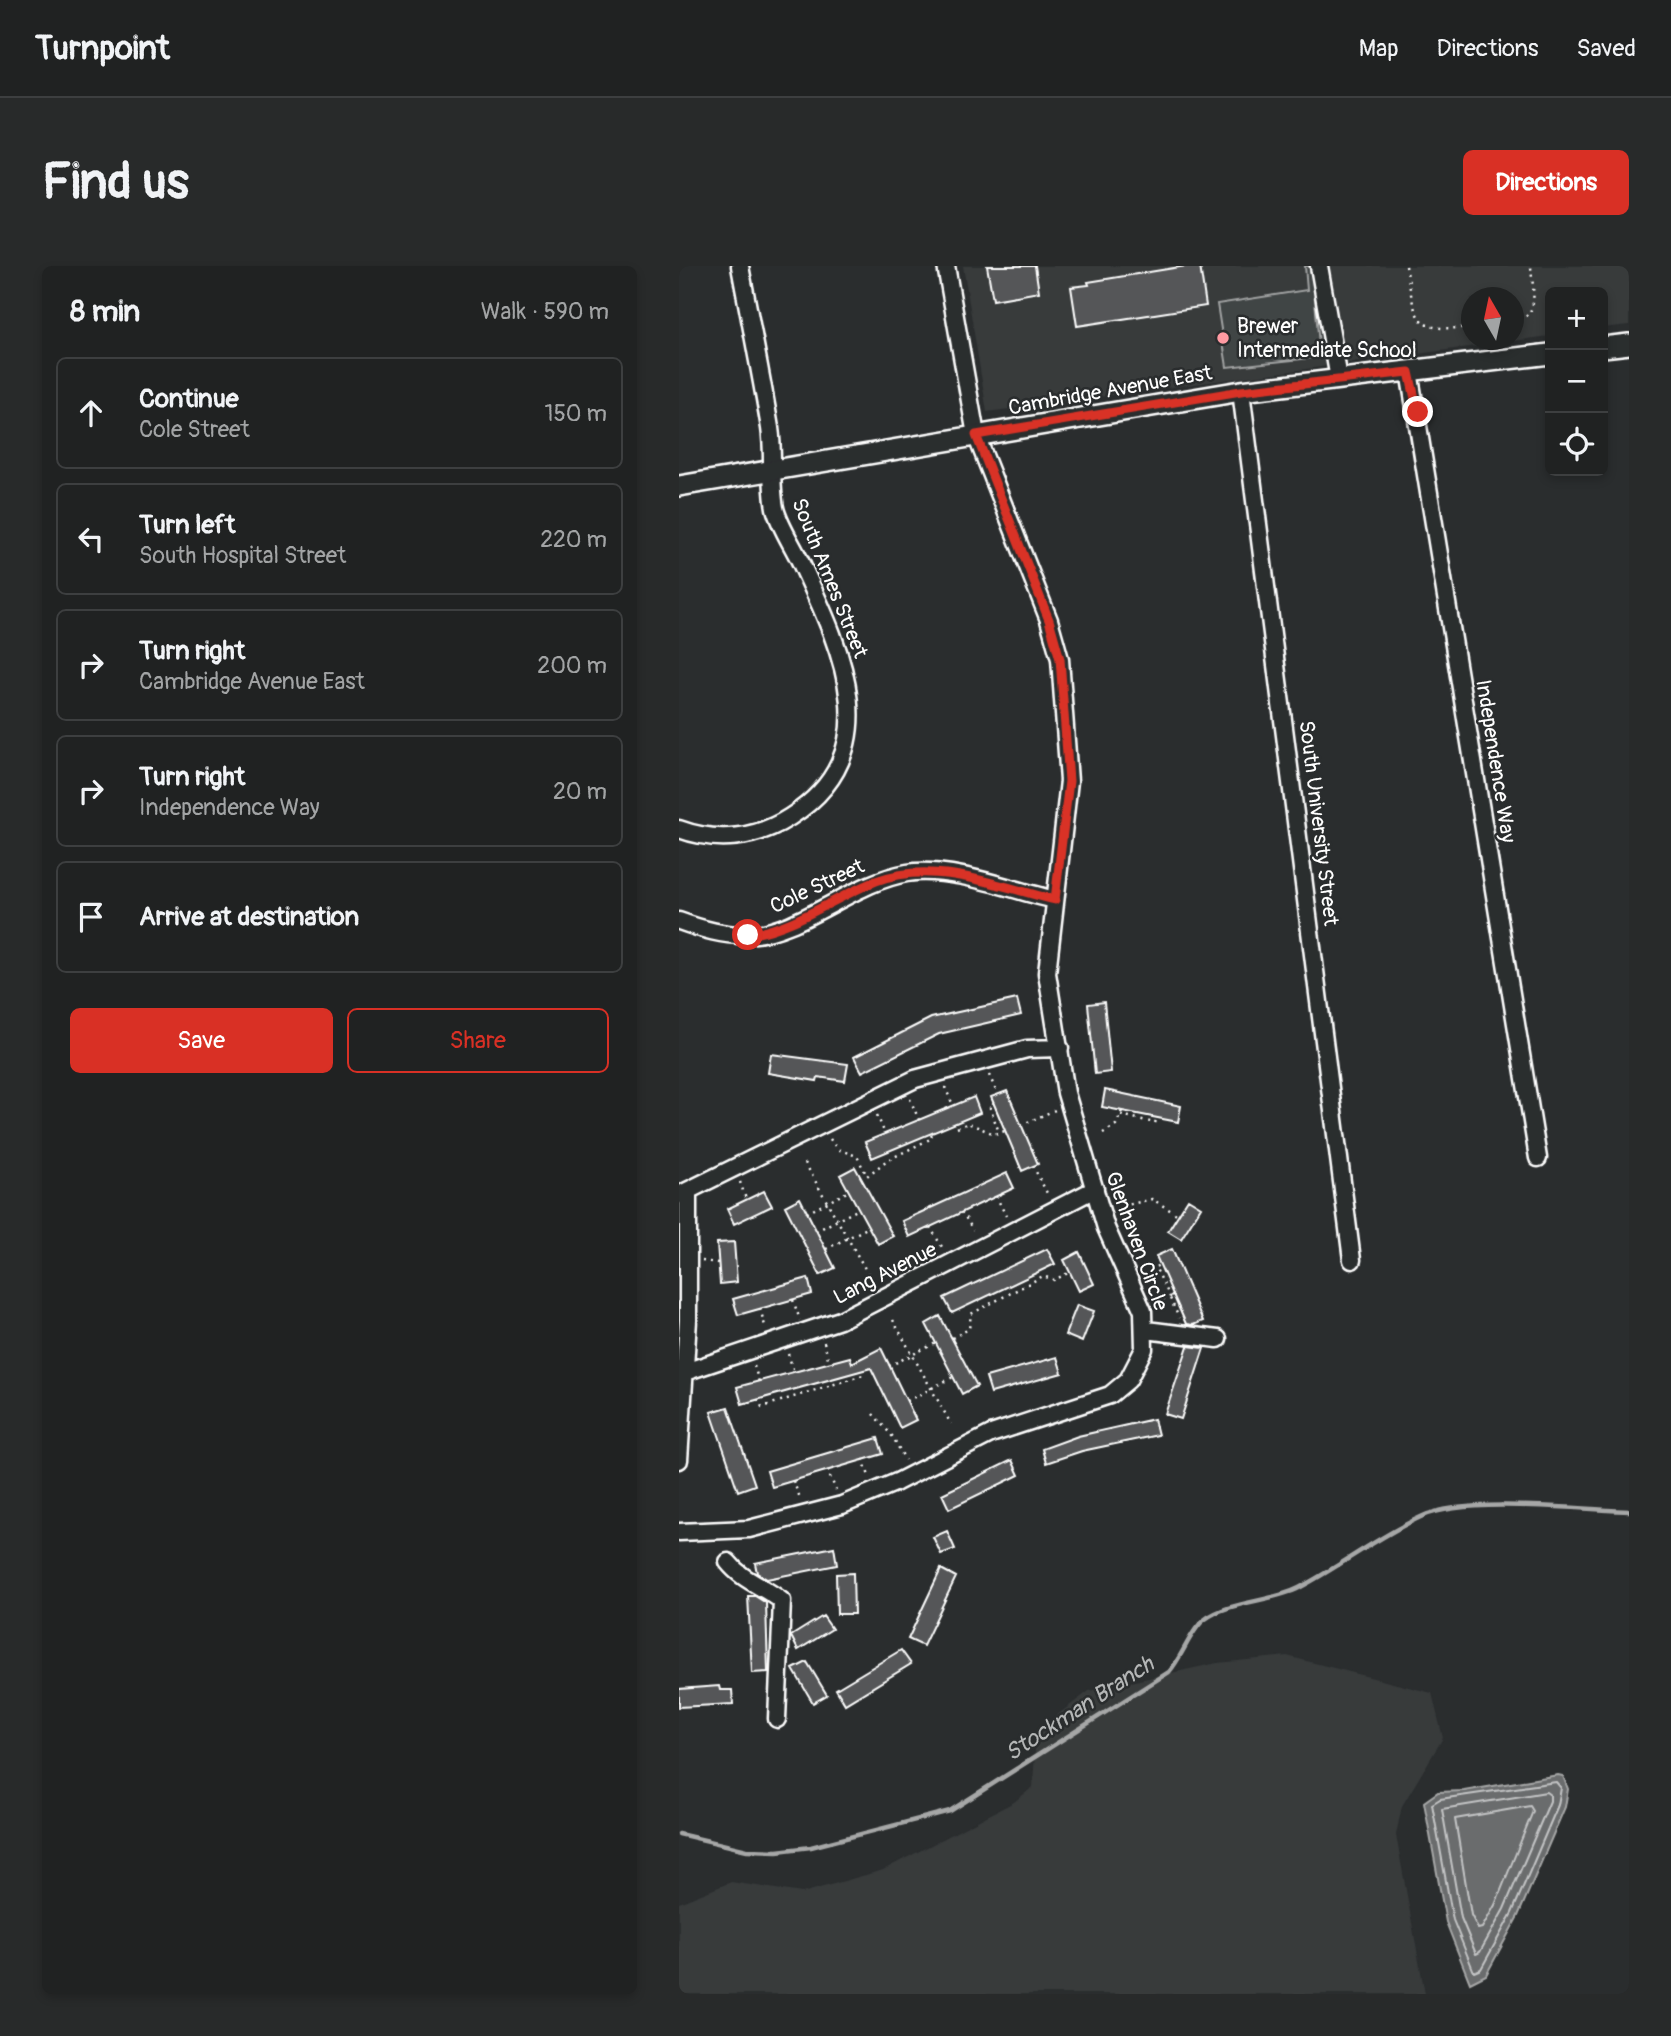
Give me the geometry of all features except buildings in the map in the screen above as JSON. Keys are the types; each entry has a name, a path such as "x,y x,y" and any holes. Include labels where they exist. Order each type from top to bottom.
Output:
{"main road":[{"path":"1608,346 1629,344"},
{"name":"Cambridge Avenue East","path":"679,486 1241,391 1545,355"}],"street":[{"name":"South Ames Street","path":"679,828 704,836 732,837 765,830 783,821 824,786 835,771 848,737 850,701 841,652 775,509 770,431 740,266"},
{"name":"Glenhaven Circle","path":"679,1532 749,1529 807,1516 897,1482 991,1434 1051,1412 1095,1402 1110,1395 1133,1373 1145,1349 1143,1311 1106,1228 1066,1092 1047,973 1069,781 1060,659 1049,620 976,435 946,266"},
{"path":"1319,266 1339,379"},
{"name":"Independence Way","path":"1409,372 1538,1158"},
{"name":"South University Street","path":"1241,391 1352,1260"},
{"name":"Cole Street","path":"679,921 722,933 761,933 876,881 911,873 945,874 1055,900"},
{"path":"679,1460 685,1372 683,1194 915,1079 1027,1049 1059,1048"},
{"name":"Lang Avenue","path":"685,1372 840,1320 1095,1189"},
{"path":"1146,1330 1218,1339"},
{"path":"728,1562 742,1579 767,1589 782,1601 777,1719"}],"path":[{"path":"1406,266 1416,311 1423,322 1439,330 1461,328"},
{"path":"1524,319 1533,309 1531,266"},
{"path":"988,1072 998,1094"},
{"path":"944,1084 953,1105"},
{"path":"909,1096 919,1119"},
{"path":"994,1104 991,1103 990,1108 999,1132"},
{"path":"1021,1125 1055,1110"},
{"path":"875,1112 885,1134"},
{"path":"1103,1133 1116,1125 1122,1113 1155,1123 1157,1118"},
{"path":"957,1128 968,1123 993,1134 1005,1130"},
{"path":"828,1136 837,1149 857,1156 867,1176 886,1161 932,1138 931,1133"},
{"path":"805,1163 867,1274"},
{"path":"1033,1166 1048,1195"},
{"path":"735,1169 746,1199"},
{"path":"807,1213 849,1191"},
{"path":"996,1196 1006,1216"},
{"path":"1123,1206 1152,1199 1178,1216"},
{"path":"816,1231 859,1209"},
{"path":"962,1212 973,1230"},
{"path":"826,1249 869,1227"},
{"path":"930,1227 941,1247"},
{"path":"1160,1265 1155,1267 1170,1293 1180,1321 1184,1320"},
{"path":"951,1338 969,1329 971,1314 1043,1276 1054,1280 1070,1272"},
{"path":"1153,1302 1170,1293"},
{"path":"793,1300 800,1321"},
{"path":"760,1309 767,1332"},
{"path":"893,1320 951,1424"},
{"path":"823,1339 829,1362"},
{"path":"890,1366 936,1343"},
{"path":"787,1351 794,1372"},
{"path":"753,1363 759,1382"},
{"path":"758,1399 762,1407 863,1375"},
{"path":"907,1401 953,1377"},
{"path":"835,1379 836,1384"},
{"path":"803,1387 805,1394"},
{"path":"873,1414 893,1437 907,1463"},
{"path":"863,1459 871,1481"},
{"path":"827,1470 838,1494"},
{"path":"793,1480 802,1505"}],"shaded area":[{"name":"Brewer Intermediate School","path":"963,266 1629,266 1629,325 1608,327 1608,287 1545,287 1545,337 1524,340 1524,287 1461,287 1461,348 987,412"},
{"path":"1305,266 1312,266 1320,357 1227,367 1217,304 1307,290"},
{"path":"1287,1656 1432,1693 1443,1738 1402,1806 1396,1835 1425,1994 679,1994 679,1903 731,1882 802,1893 883,1870 1014,1802 1033,1787 1036,1731 1089,1691 1217,1663"}],"water":[{"path":"1563,1776 1568,1789 1565,1807 1518,1916 1486,1975 1470,1983 1446,1922 1424,1802 1438,1792 1464,1791"}],"waterway":[{"name":"Stockman Branch","path":"679,1834 747,1850 777,1851 811,1847 950,1811 1169,1672 1204,1620 1225,1609 1299,1588 1391,1532 1423,1516 1442,1510 1494,1506 1629,1511"}],"place":[{"name":"Brewer Intermediate School","path":"1223,338"}],"route":[{"path":"748,935 786,924 876,881 911,873 945,874 1055,900 1067,818 1069,781 1067,723 1060,659 1049,620 976,435 1241,391 1386,373 1409,372 1418,412"}]}
